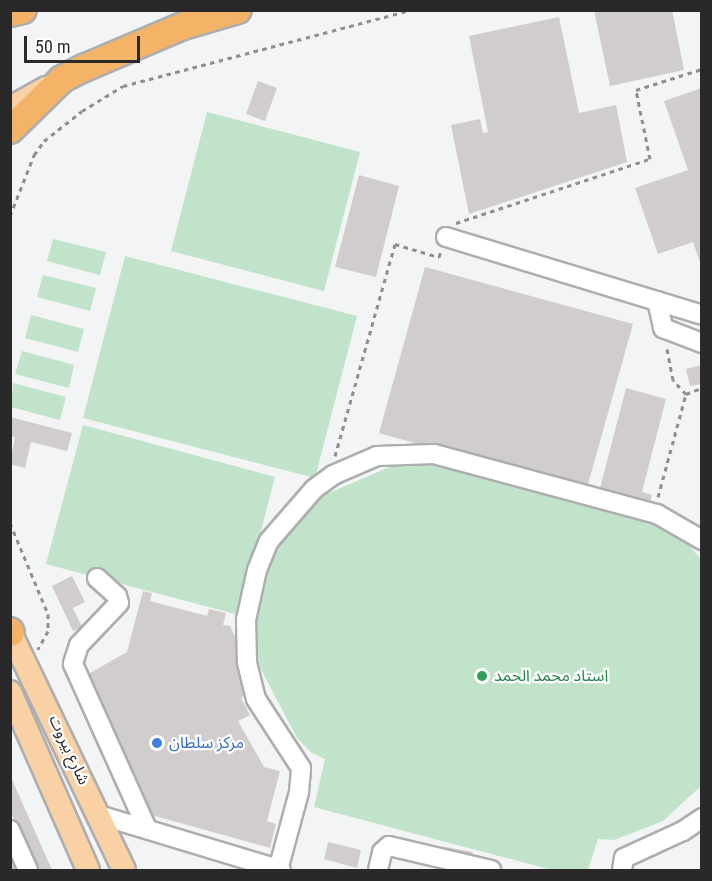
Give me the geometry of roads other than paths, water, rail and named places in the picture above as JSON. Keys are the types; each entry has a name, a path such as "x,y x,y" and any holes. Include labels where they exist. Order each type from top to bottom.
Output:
{"highway":[{"path":"10,13 22,10"},
{"path":"10,130 62,79 157,36 238,10"}],"main road":[{"path":"10,108 62,79"},
{"name":"شارع بيروت","path":"11,632 28,663 124,870"},
{"name":"شارع بيروت","path":"10,692 88,870"}],"lane":[{"path":"446,237 702,315"},
{"path":"657,301 663,328 702,343"},
{"path":"99,815 275,870 299,792 301,768 256,699 247,662 246,620 256,570 269,541 314,489 353,465 376,456 413,452 434,454 654,514 702,540"},
{"path":"97,578 117,596 118,603 79,645 73,664 147,829"},
{"path":"622,870 624,858 683,831 702,818"},
{"path":"10,830 28,870"},
{"path":"378,870 382,852 389,846 491,870"}],"place":[{"name":"استاد محمد الحمد","path":"482,676"},
{"name":"مركز سلطان","path":"157,743"}]}
